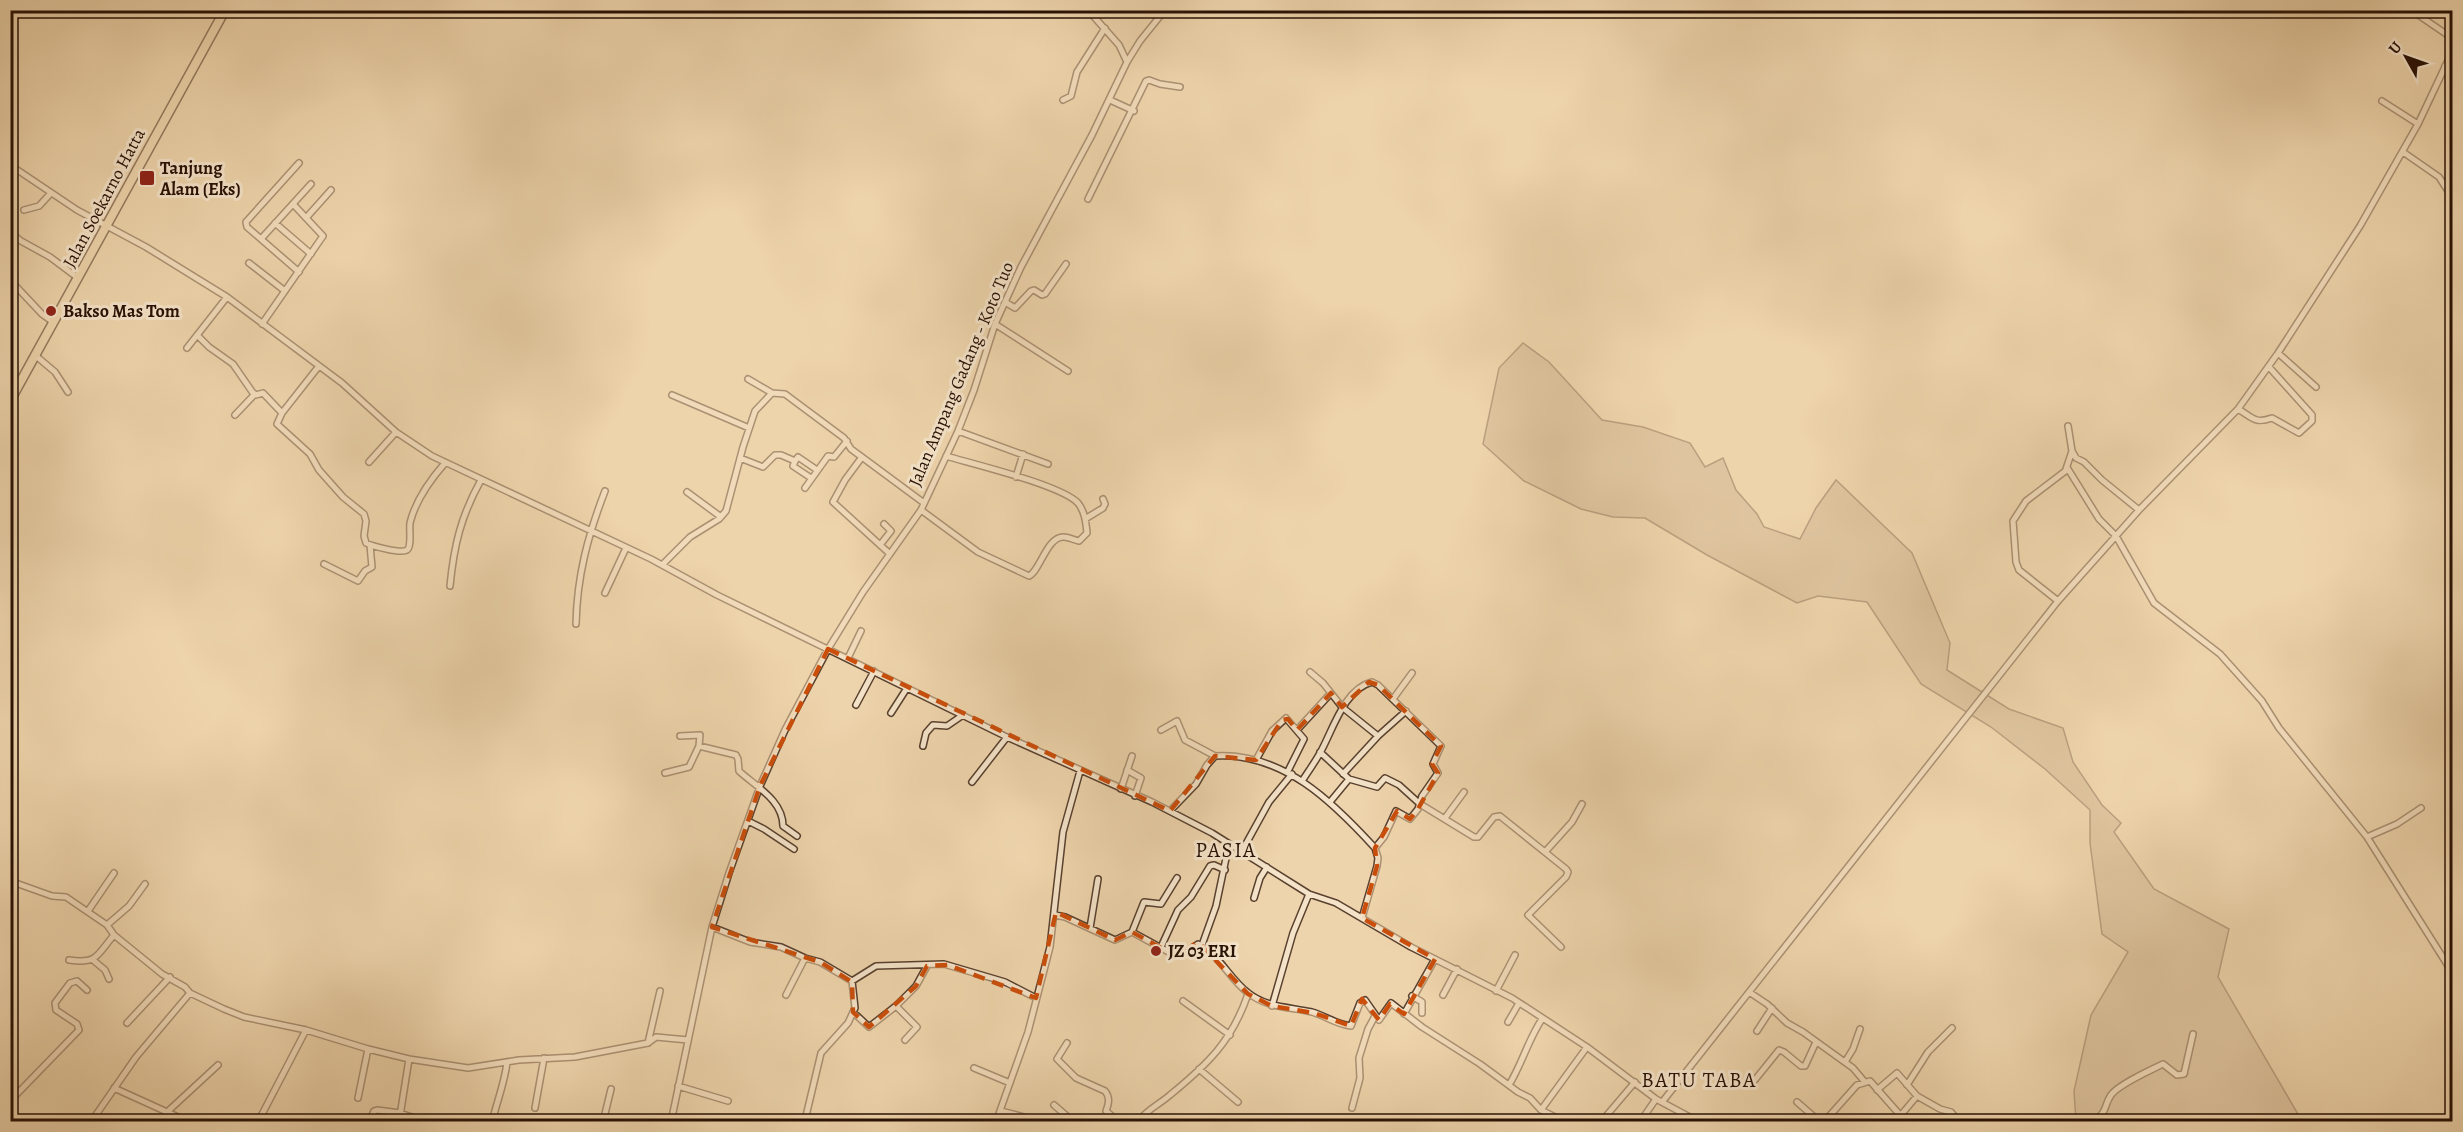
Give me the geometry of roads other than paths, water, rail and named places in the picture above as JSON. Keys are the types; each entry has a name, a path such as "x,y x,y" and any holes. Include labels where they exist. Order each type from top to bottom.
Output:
{"highway":[{"name":"Jalan Soekarno Hatta","path":"10,401 55,323 105,227 225,10"}],"street":[{"path":"1088,10 1119,45 1127,62"},
{"name":"Jalan Ampang Gadang - Koto Tuo","path":"671,1122 712,927 760,786 802,693 828,649 921,510 958,431 995,324 1005,302 1127,62 1137,45 1166,10"},
{"path":"2411,10 2452,38"},
{"path":"1063,100 1071,96 1077,72 1105,28"},
{"path":"1640,1122 1749,992 2058,601 2139,510 2238,409 2278,353 2344,252 2403,152 2452,52"},
{"path":"2445,66 2452,72"},
{"path":"1088,199 1148,80 1180,87"},
{"path":"1110,99 1134,111"},
{"path":"2382,101 2418,124"},
{"path":"2403,152 2439,177 2450,194"},
{"path":"299,163 247,219 246,225 299,272"},
{"path":"10,165 105,227 146,247 227,297 319,366 396,432 445,463 662,565 717,595 1007,737 1212,832 1310,894 1336,903 1519,1003 1587,1047 1660,1100 1699,1122"},
{"path":"261,239 311,184"},
{"path":"306,218 331,190"},
{"path":"24,210 39,206 51,193"},
{"path":"262,324 323,236 293,204"},
{"path":"275,223 311,254"},
{"path":"10,232 21,241 50,257 79,279"},
{"path":"249,262 285,291"},
{"path":"1005,302 1015,308 1031,291 1043,295 1066,264"},
{"path":"10,280 42,314 55,323"},
{"path":"187,348 227,297"},
{"path":"995,324 1068,371"},
{"path":"198,335 233,364 255,394"},
{"path":"2278,353 2316,387"},
{"path":"36,356 55,372 68,392"},
{"path":"319,366 277,421 280,428 310,454 319,470 343,497 364,514 366,521 364,539 370,545 400,552 409,547 411,522 432,478 445,463"},
{"path":"2238,409 2262,422 2272,418 2299,433 2312,421 2312,415 2268,367"},
{"path":"748,379 772,393 785,394 847,441 850,449 924,503"},
{"path":"235,415 255,394 263,393 282,413"},
{"path":"662,565 690,537 721,517 728,508 740,458 755,411 772,393"},
{"path":"672,395 749,429"},
{"path":"2068,426 2072,451 2076,458 2084,462 2139,510"},
{"path":"958,431 1048,464"},
{"path":"369,462 396,432"},
{"path":"805,488 828,456 834,458 847,441"},
{"path":"2058,601 2019,570 2012,524 2024,503 2066,469 2072,451"},
{"path":"1016,477 1023,454"},
{"path":"740,458 763,467 772,456 777,455 795,461"},
{"path":"921,510 978,552 1029,576 1033,574 1045,552 1060,538 1078,541 1086,534 1081,507 1072,497 946,456"},
{"path":"811,478 794,466 798,457 817,470"},
{"path":"862,457 844,480 833,502 890,554"},
{"path":"2066,469 2072,473 2099,519 2116,536 2154,603 2220,654 2262,701 2279,728 2367,837 2452,972"},
{"path":"450,586 453,558 465,510 480,480"},
{"path":"576,624 579,584 590,531 606,491"},
{"path":"687,492 721,517"},
{"path":"1085,519 1103,508 1105,504 1103,499"},
{"path":"880,545 891,531 884,524"},
{"path":"324,564 358,581 365,571 372,567 370,545"},
{"path":"604,593 626,548"},
{"path":"848,658 861,631"},
{"path":"856,705 874,671"},
{"path":"1310,672 1323,682 1342,707 1378,736"},
{"path":"1393,699 1412,673"},
{"path":"1302,781 1320,752 1342,707 1370,682 1376,683 1441,746 1433,764 1438,773 1422,796 1420,804 1410,819 1396,811 1384,837 1375,848"},
{"path":"891,714 908,688"},
{"path":"1297,730 1331,693"},
{"path":"1343,774 1378,736 1406,711"},
{"path":"923,746 926,733 933,725 947,726 963,715"},
{"path":"1242,851 1269,802 1290,773 1294,755 1304,742 1288,719 1282,720 1272,731 1256,760"},
{"path":"1161,730 1177,720 1185,740 1215,756 1256,760 1290,773 1330,802 1375,848 1378,858 1362,918"},
{"path":"665,773 689,767 699,746 700,735 680,736"},
{"path":"972,782 1007,737"},
{"path":"699,746 735,755 740,772 760,786 783,815 783,825 797,836"},
{"path":"1320,752 1349,779 1377,787 1385,778 1399,785 1420,804 1478,837 1494,817 1500,816 1545,852 1566,869 1568,875 1528,915 1561,947"},
{"path":"1121,789 1131,756"},
{"path":"1170,811 1196,784 1215,756"},
{"path":"1127,770 1141,778 1135,796"},
{"path":"996,1122 1010,1083 1050,947 1064,832 1080,771"},
{"path":"1330,802 1349,779"},
{"path":"1445,818 1464,792"},
{"path":"1545,852 1567,827 1582,804"},
{"path":"2367,837 2397,824 2421,808"},
{"path":"748,821 794,849"},
{"path":"1202,945 1216,906 1229,844"},
{"path":"1161,947 1178,910 1191,897 1210,866 1214,865 1224,870"},
{"path":"1254,898 1260,879 1267,867"},
{"path":"88,911 114,873"},
{"path":"1055,915 1115,940 1132,932 1144,902 1161,904 1177,878"},
{"path":"1090,928 1098,879"},
{"path":"10,881 52,896 66,897 107,925 114,935 162,974 185,987 190,993 244,1017 306,1030 409,1059 468,1068 544,1058 575,1057 648,1042 657,1037 688,1040"},
{"path":"107,925 129,906 145,884"},
{"path":"1272,1006 1293,933 1310,894"},
{"path":"712,927 750,942 781,947 825,964 852,981"},
{"path":"1132,932 1179,956 1195,944 1202,945 1218,959 1226,972 1248,994 1272,1006 1314,1013 1335,1024 1351,1026 1360,1003 1367,1000 1375,1016 1381,1019 1391,1003 1530,1098 1541,1110 1565,1122"},
{"path":"69,960 87,962 93,960 114,935"},
{"path":"1496,991 1515,955"},
{"path":"786,994 805,958"},
{"path":"1404,1014 1412,996 1435,959"},
{"path":"93,960 105,970 109,979"},
{"path":"852,981 876,966 944,964 1005,982 1036,998"},
{"path":"853,1012 870,1027 916,986 927,966"},
{"path":"1443,995 1457,969"},
{"path":"127,1023 170,977"},
{"path":"10,1097 14,1097 79,1030 77,1024 56,1010 55,1003 70,983 77,981 87,990"},
{"path":"776,1122 806,1117 821,1053 848,1023 853,1012 855,1003 852,981"},
{"path":"648,1042 660,991"},
{"path":"1749,992 1772,1008 1787,1023 1845,1062 1864,1082"},
{"path":"91,1122 136,1057 190,993"},
{"path":"1133,1122 1138,1121 1213,1057 1230,1035 1248,994"},
{"path":"1412,996 1422,1002 1422,1013"},
{"path":"1184,1002 1230,1035"},
{"path":"1508,1022 1519,1003"},
{"path":"896,1006 917,1027 905,1040"},
{"path":"1757,1031 1772,1008"},
{"path":"1352,1108 1360,1078 1359,1058 1368,1029 1375,1016"},
{"path":"1509,1085 1519,1069 1529,1040 1542,1019"},
{"path":"1907,1085 1931,1048 1952,1028"},
{"path":"1845,1062 1860,1029"},
{"path":"258,1122 306,1030"},
{"path":"2093,1122 2104,1113 2113,1093 2144,1072 2163,1064 2177,1075 2184,1074 2193,1034"},
{"path":"1754,1081 1779,1050 1801,1066 1805,1066 1816,1042"},
{"path":"1067,1043 1057,1059 1076,1078 1105,1091 1109,1104 1106,1111 1119,1122"},
{"path":"1541,1110 1587,1047"},
{"path":"358,1098 369,1049"},
{"path":"535,1108 544,1058"},
{"path":"399,1122 409,1059"},
{"path":"492,1122 499,1092 505,1079 507,1062"},
{"path":"166,1113 218,1065"},
{"path":"974,1068 1010,1083"},
{"path":"1199,1069 1238,1102"},
{"path":"1877,1090 1895,1073 1917,1096 1966,1122"},
{"path":"1797,1102 1822,1122 1857,1086 1871,1081 1900,1115"},
{"path":"1601,1122 1635,1082"},
{"path":"678,1086 728,1101"},
{"path":"114,1088 189,1122"},
{"path":"603,1122 611,1089"},
{"path":"1895,1122 1917,1096"},
{"path":"1054,1105 1069,1118 1068,1122"},
{"path":"369,1122 374,1111 400,1113 426,1122"},
{"path":"1001,1111 1043,1122"}],"place":[{"name":"Tanjung Alam (Eks)","path":"147,178"},
{"name":"Bakso Mas Tom","path":"51,311"},
{"name":"JZ 03 ERI","path":"1156,951"}],"district":[{"name":"PASIA","path":"1226,850"},
{"name":"BATU TABA","path":"1699,1080"}]}
